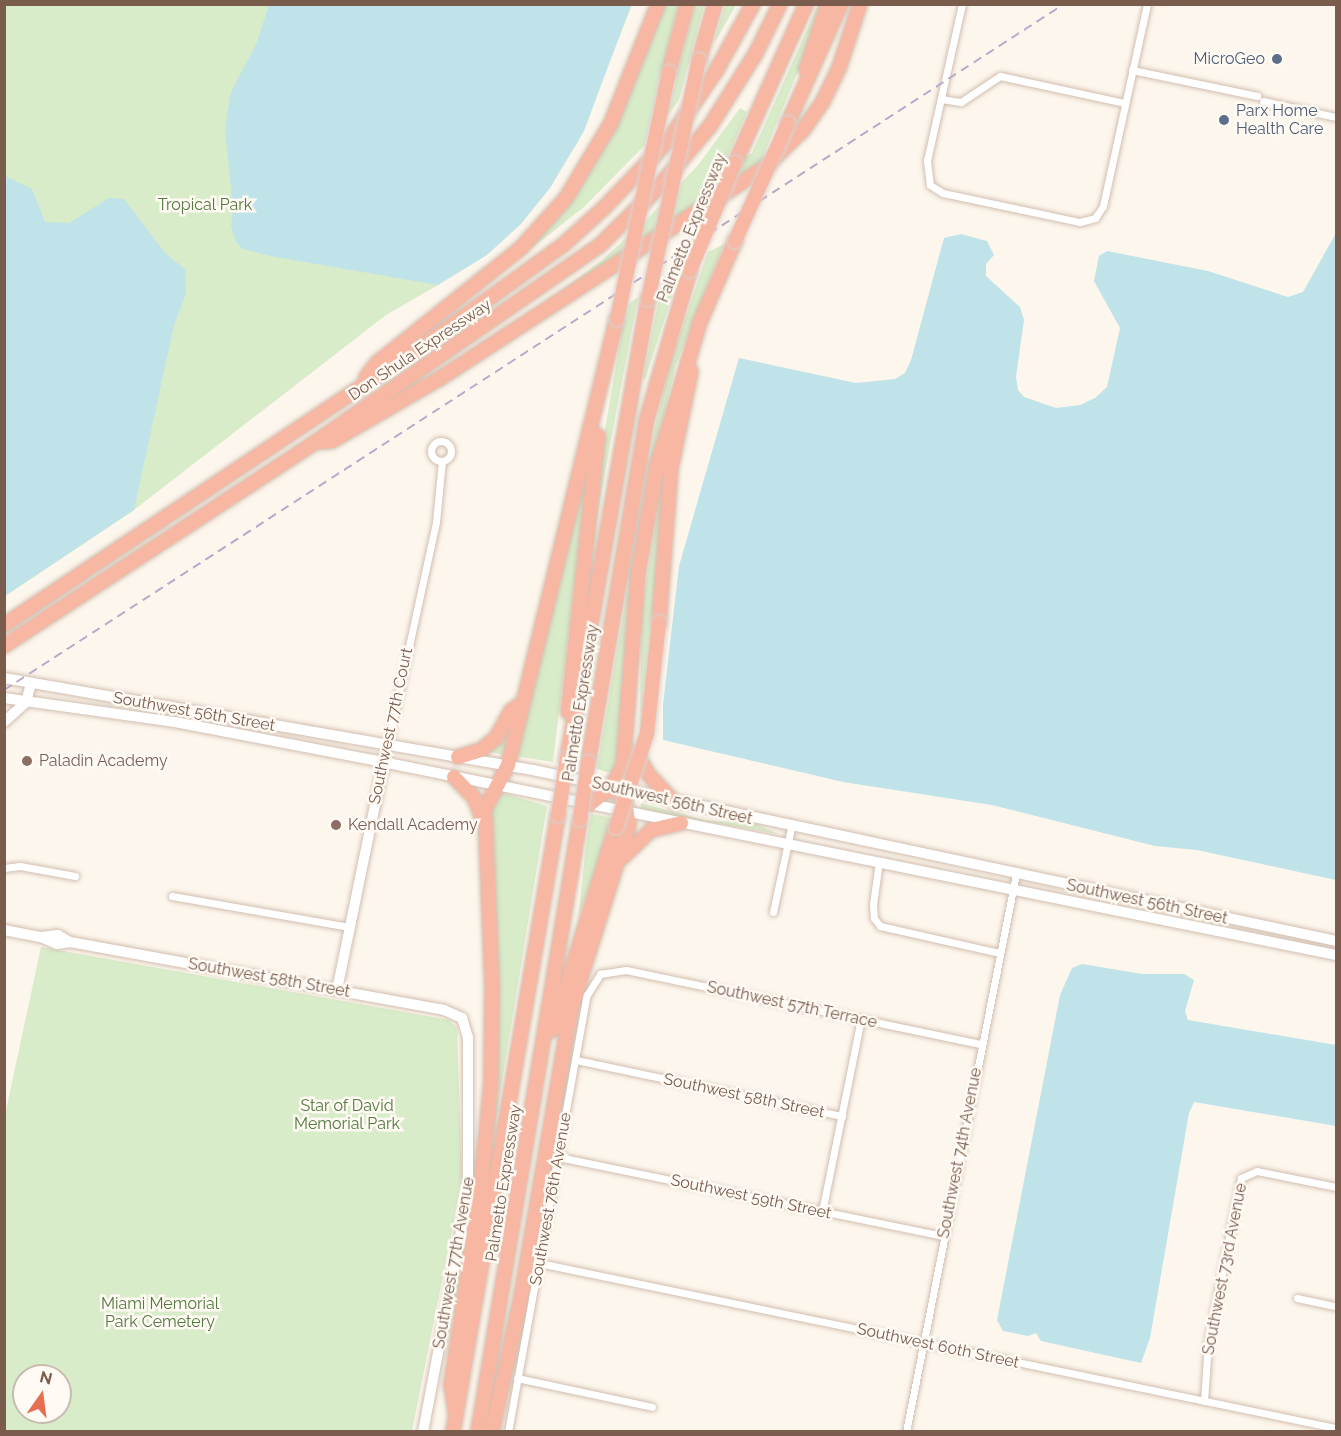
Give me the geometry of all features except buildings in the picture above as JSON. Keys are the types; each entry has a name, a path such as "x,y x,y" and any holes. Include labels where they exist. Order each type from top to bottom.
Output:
{"highway":[{"path":"357,388 377,363 521,248 566,198 611,123 658,4"},
{"path":"456,1416 451,1385 479,1197 490,1083 492,984 484,823 488,801 507,765 599,402 669,72 687,4"},
{"name":"Palmetto Expressway","path":"453,1431 648,298 699,60 715,4"},
{"name":"Don Shula Expressway","path":"4,625 503,289 604,208 679,126 730,49 753,4"},
{"name":"Don Shula Expressway","path":"4,646 315,442 600,245 656,190 704,133 741,78 780,4"},
{"name":"Palmetto Expressway","path":"478,1431 644,433 664,351 690,270 806,4"},
{"path":"794,109 828,4"},
{"path":"590,804 611,787 623,766 636,591 651,494 677,387 735,241 840,4"},
{"path":"315,442 332,441 439,379 764,168 803,130 823,101 839,68 860,4"},
{"path":"543,1051 556,1023 580,932 647,733 673,456 710,300"},
{"path":"571,735 567,708 599,402"},
{"path":"458,758 481,750 496,738 511,711 521,704"},
{"path":"627,720 643,767 675,803"},
{"path":"454,777 475,799 484,823"},
{"path":"492,1431 521,1297 570,1012 629,813 611,787"},
{"path":"616,863 643,835 681,823"}],"main road":[{"name":"Southwest 56th Street","path":"4,678 387,747 507,765 790,828 1336,940"},
{"path":"4,722 26,702 31,683"},
{"name":"Southwest 56th Street","path":"4,698 175,722 383,762 1336,955"},
{"name":"Southwest 77th Court","path":"337,990 387,747"},
{"path":"879,861 882,847"},
{"name":"Southwest 58th Street","path":"4,930 41,937 58,935 70,942 448,1011 464,1021"},
{"name":"Southwest 77th Avenue","path":"423,1431 468,1194 471,1143 468,1038 464,1021"}],"street":[{"path":"962,4 927,164 930,185 943,193 1077,222 1097,216 1103,207 1147,4"},
{"path":"1132,70 1336,117"},
{"path":"941,99 961,102 1000,76 1125,103"},
{"name":"Southwest 77th Court","path":"387,747 434,530 442,461"},
{"path":"773,912 790,828"},
{"path":"879,861 873,897 875,921 890,930 1000,953"},
{"path":"4,868 20,866 75,876"},
{"name":"Southwest 74th Avenue","path":"906,1431 1016,874"},
{"path":"172,896 349,927"},
{"name":"Southwest 57th Terrace","path":"603,971 626,969 981,1044"},
{"name":"Southwest 76th Avenue","path":"508,1431 588,991 603,971"},
{"path":"822,1212 861,1019"},
{"name":"Southwest 58th Street","path":"576,1060 842,1116"},
{"name":"Southwest 59th Street","path":"558,1157 944,1236"},
{"name":"Southwest 73rd Avenue","path":"1204,1401 1207,1347 1239,1184 1246,1174 1257,1171 1336,1187"},
{"name":"Southwest 60th Street","path":"539,1263 1336,1428"},
{"path":"1297,1298 1336,1306"},
{"path":"517,1378 652,1407"}],"green space":[{"name":"Tropical Park","path":"5,5 632,5 578,142 521,224 438,285 386,315 134,510 5,596"},
{"path":"665,5 678,5 645,145 584,207 518,259 620,115"},
{"path":"695,5 704,5 679,100 666,118"},
{"path":"725,5 736,5 714,44 718,28"},
{"path":"818,5 822,5 807,49 759,166 546,302 601,261 650,216 698,165 740,108 747,112 721,171 752,153"},
{"path":"724,244 676,365 644,496 633,569 620,756 613,774 597,769 655,427 670,365 708,252"},
{"path":"681,267 645,380 643,379 663,277"},
{"path":"638,297 586,581 604,435 626,306"},
{"path":"667,454 656,596 640,739 641,614"},
{"path":"582,486 586,487 553,762 515,756"},
{"path":"509,730 505,755 486,751 502,739"},
{"path":"500,792 547,806 490,1155 491,810"},
{"path":"641,803 705,820 757,824 778,834 640,810"},
{"path":"591,814 614,818 578,920 586,845"},
{"path":"41,947 449,1020 457,1028 462,1180 412,1431 5,1431 5,1115"}],"water":[{"path":"269,4 631,5 584,131 550,188 521,224 487,255 438,285 270,256 243,249 236,242 231,226 233,209 225,128 231,92 257,42"},
{"path":"5,176 32,189 45,222 69,223 109,198 124,199 166,254 185,269 186,294 174,325 134,510 5,596"},
{"path":"1336,233 1336,880 1197,850 1155,846 992,805 843,782 663,740 663,705 679,566 739,358 856,383 895,379 905,373 911,360 944,238 961,234 987,241 994,255 986,264 986,276 1020,307 1024,320 1016,377 1018,390 1024,397 1056,408 1080,405 1095,398 1107,387 1120,328 1094,281 1099,256 1107,251 1208,271 1288,297 1303,292"},
{"path":"1082,964 1142,974 1184,974 1194,980 1185,1011 1188,1020 1336,1045 1336,1126 1194,1102 1189,1113 1150,1338 1141,1363 1041,1341 1036,1333 1028,1336 1003,1331 997,1320 1060,995 1072,968"}],"railway":[{"path":"4,690 1064,4"}],"place":[{"name":"MicroGeo","path":"1277,59"},
{"name":"Parx Home Health Care","path":"1224,120"},
{"name":"Paladin Academy","path":"27,761"},
{"name":"Kendall Academy","path":"336,825"}],"park label":[{"name":"Star of David Memorial Park","path":"347,1115"},
{"name":"Miami Memorial Park Cemetery","path":"160,1313"}]}
